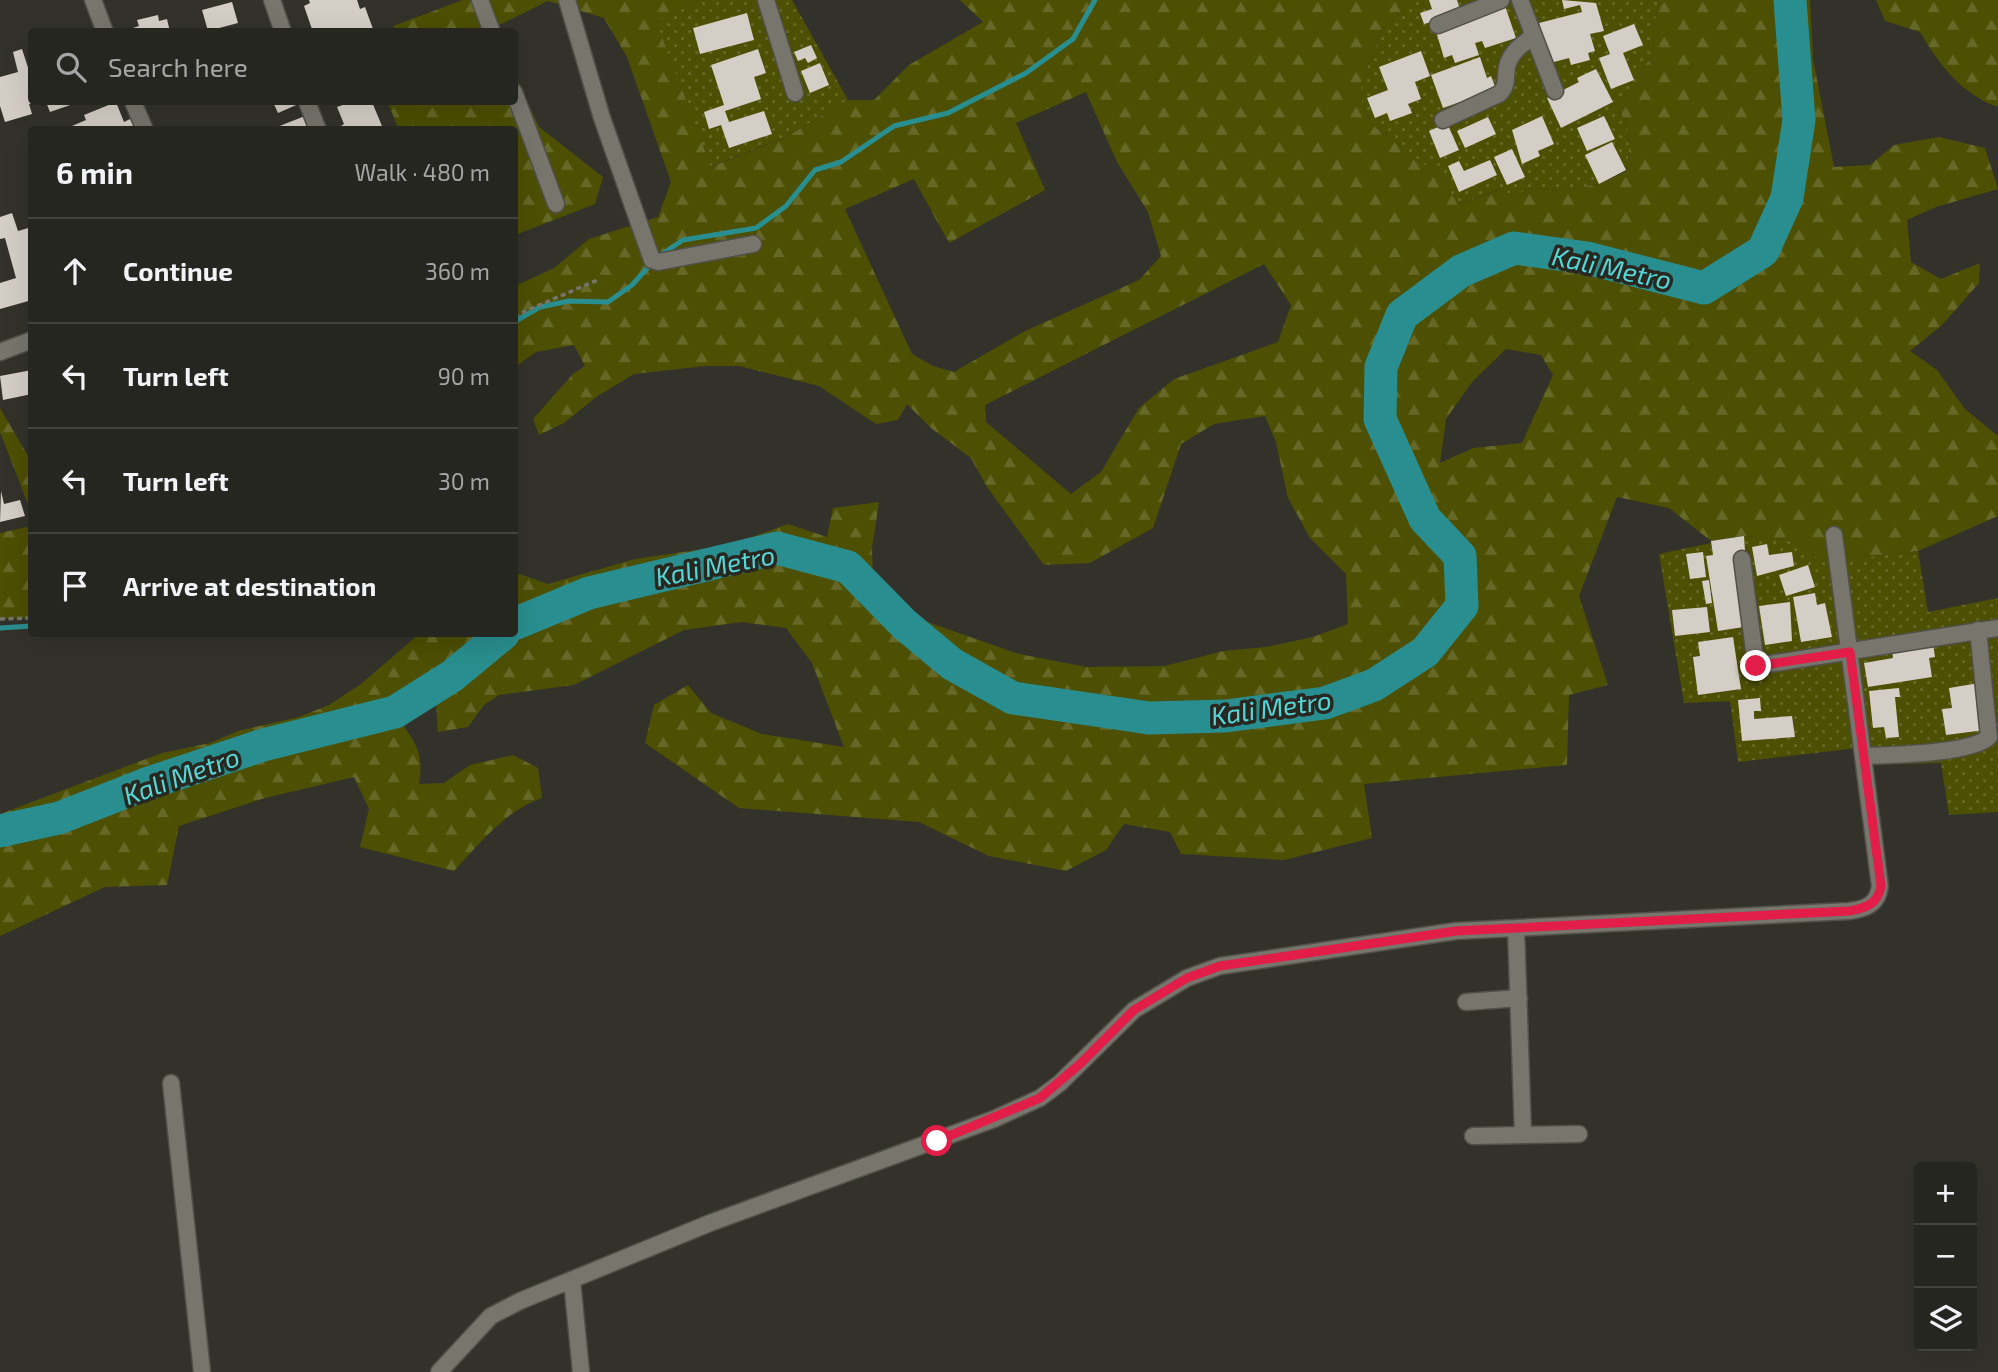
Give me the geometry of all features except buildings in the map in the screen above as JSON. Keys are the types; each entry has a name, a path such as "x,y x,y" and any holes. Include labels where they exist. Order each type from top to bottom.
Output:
{"street":[{"path":"93,0 104,28"},
{"path":"272,0 282,28"},
{"path":"480,0 490,28"},
{"path":"567,0 602,118 652,260 657,262 752,244"},
{"path":"766,0 795,93"},
{"path":"1438,25 1501,0"},
{"path":"1520,0 1555,91"},
{"path":"1443,120 1505,89 1509,61 1518,48 1532,37"},
{"path":"518,103 556,204"},
{"path":"134,105 143,126"},
{"path":"308,105 316,126"},
{"path":"0,352 28,342"},
{"path":"439,1372 491,1316 710,1223 1015,1111 1060,1083 1134,1010 1198,974 1220,966 1456,931 1849,911 1866,907 1876,899 1881,886 1834,535"},
{"path":"1742,559 1756,666 1998,628"},
{"path":"1865,756 1948,749 1978,743 1989,737 1978,630"},
{"path":"1516,928 1524,1135"},
{"path":"1465,1002 1519,998"},
{"path":"171,1083 202,1372"},
{"path":"1473,1136 1579,1134"},
{"path":"572,1280 581,1372"}],"path":[{"path":"518,314 600,279"},
{"path":"0,619 28,618"}],"green space":[{"path":"463,0 700,0 656,21 711,167 788,136 848,100 874,100 909,65 983,22 960,0 1414,0 1382,31 1362,81 1362,105 1371,124 1442,178 1458,205 1498,190 1515,195 1533,188 1558,191 1599,184 1626,171 1628,134 1623,118 1613,102 1638,88 1641,70 1654,55 1653,32 1659,0 1810,0 1813,59 1834,167 1870,165 1894,145 1939,137 1985,148 1998,189 1936,207 1907,220 1911,262 1941,279 1980,263 1979,283 1943,324 1910,351 1937,370 1965,409 1998,436 1998,516 1918,551 1823,562 1796,541 1744,536 1711,541 1669,508 1617,497 1579,596 1608,685 1569,695 1567,765 1364,784 1372,838 1284,860 1181,854 1170,832 1124,824 1106,850 1066,871 989,856 919,822 739,808 645,743 654,705 688,685 711,713 762,734 844,747 812,663 786,628 742,622 684,630 574,685 499,695 484,705 468,727 438,732 435,687 395,712 419,753 419,784 444,783 470,765 513,755 538,768 542,798 505,819 454,871 360,847 369,809 354,777 265,798 179,826 167,885 105,887 0,936 0,814 162,753 210,743 238,731 299,717 329,705 361,684 416,637 518,637 520,574 548,584 635,559 731,545 788,524 827,537 833,508 879,502 872,548 873,580 893,610 1019,654 1087,667 1165,666 1223,651 1266,647 1313,637 1348,624 1346,574 1310,538 1288,498 1276,442 1265,416 1214,424 1181,444 1153,528 1090,563 1044,565 987,487 971,458 931,428 907,404 898,420 876,424 819,386 739,366 705,366 634,374 596,397 564,423 539,435 533,419 573,374 585,366 574,345 536,352 518,365 518,285 554,268 589,239 658,217 671,182 627,57 604,18 548,1 493,28 393,26","holes":["1086,92 1117,162 1148,212 1161,256 1139,280 1023,332 954,372 933,366 912,354 845,209 914,179 949,243 1045,190 1016,123","1264,264 1291,305 1278,342 1174,379 1139,408 1101,472 1071,494 986,422 985,405","1506,349 1541,355 1553,375 1522,443 1473,448 1440,463 1446,419 1472,382"]},
{"path":"700,0 792,0 848,100 788,136 710,167 655,21"},
{"path":"1414,0 1659,0 1653,32 1654,55 1641,70 1638,88 1613,102 1623,118 1628,134 1626,170 1599,184 1558,191 1533,188 1515,195 1497,190 1458,205 1442,178 1371,124 1362,105 1362,81 1382,31"},
{"path":"1876,0 1998,0 1998,107 1973,95 1952,77 1920,32 1885,21"},
{"path":"518,82 539,127 603,177 595,204 518,234 518,126 397,126 389,105 518,105"},
{"path":"0,408 28,456 28,504 0,432"},
{"path":"28,527 28,618 0,619 0,533"},
{"path":"1744,536 1796,541 1823,562 1918,551 1928,612 1998,598 1998,812 1949,815 1941,763 1869,765 1866,747 1738,762 1730,701 1684,703 1659,554"}],"waterway":[{"path":"659,256 683,240 756,228 786,206 815,170 841,162 894,126 948,113 1026,73 1073,39 1095,0"},
{"name":"Kali Metro","path":"518,622 589,593 777,548 848,567 904,624 952,664 1013,698 1149,718 1226,716 1325,703 1374,685 1425,652 1462,606 1460,556 1425,519 1380,419 1381,367 1402,315 1461,271 1514,248 1587,258 1704,288 1763,251 1787,198 1799,120 1790,0"},
{"path":"518,320 540,307 569,301 608,302 632,285 651,264"},
{"path":"0,628 28,626"},
{"name":"Kali Metro","path":"0,831 59,818 146,784 263,745 395,712 452,676 499,637"}],"route":[{"path":"937,1141 1015,1111 1040,1098 1060,1083 1134,1010 1187,978 1220,966 1456,931 1644,919 1849,911 1872,904 1879,895 1881,886 1850,652 1756,666"}]}
